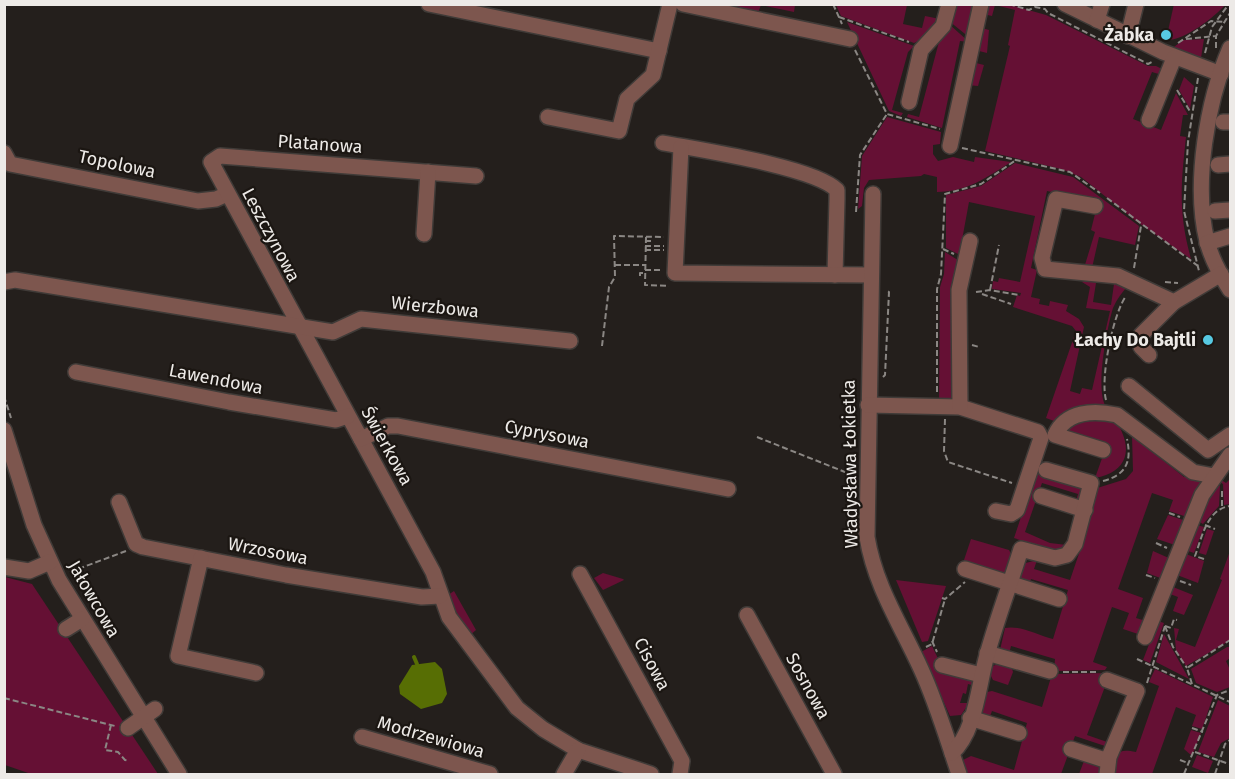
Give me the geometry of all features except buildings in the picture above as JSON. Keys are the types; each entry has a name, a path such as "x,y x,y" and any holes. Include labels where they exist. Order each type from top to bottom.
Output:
{"street":[{"path":"429,4 659,51"},
{"path":"548,117 619,131 627,99 653,75 670,4"},
{"path":"683,4 850,39"},
{"path":"909,102 921,50 943,26 949,4"},
{"path":"950,146 981,4"},
{"path":"1065,4 1169,60 1223,78"},
{"path":"1097,21 1102,4"},
{"path":"1128,36 1136,4"},
{"path":"1230,48 1208,123 1202,193 1207,243 1230,290"},
{"path":"1149,120 1169,60"},
{"path":"663,143 796,171 830,183 837,190 834,274"},
{"path":"681,147 675,273 872,275"},
{"name":"Topolowa","path":"4,153 10,164 22,164 198,201 216,199 227,194"},
{"name":"Platanowa","path":"211,162 220,156 476,176"},
{"name":"Leszczynowa","path":"211,162 299,326"},
{"path":"424,234 428,172"},
{"name":"Władysława Łokietka","path":"873,194 866,481 867,537 871,563 880,588 913,653 945,728 959,774"},
{"path":"1095,206 1056,199 1042,258 1045,269 1118,276 1136,282 1174,302"},
{"path":"1207,243 1230,236"},
{"path":"953,407 971,352 959,290 970,241"},
{"path":"1149,355 1141,347 1141,335 1174,302 1221,274"},
{"path":"4,282 15,280 299,326"},
{"name":"Wierzbowa","path":"299,326 333,332 361,319 570,341"},
{"name":"Świerkowa","path":"299,326 433,572 449,617 517,708 543,729 579,750 651,774"},
{"name":"Lawendowa","path":"76,372 250,406 336,420 348,416"},
{"path":"1129,386 1208,450 1230,435"},
{"path":"868,405 953,407 1038,432 1041,438 1017,510 1011,514 996,511"},
{"path":"1102,450 1055,435 1060,424 1079,414 1102,412 1117,415 1193,472 1214,476"},
{"name":"Jałowcowa","path":"10,426 29,509 82,619 149,713 179,774"},
{"name":"Cyprysowa","path":"361,439 388,426 398,426 728,489"},
{"path":"1146,637 1202,495 1230,455"},
{"path":"952,753 961,744 970,718 987,653 1021,549 1055,558 1067,555 1075,544 1091,483 1046,470"},
{"path":"1041,496 1085,510"},
{"path":"119,502 136,544"},
{"name":"Wrzosowa","path":"136,544 286,576 423,597 440,596"},
{"path":"201,558 178,656 256,673"},
{"path":"4,567 29,571 57,565"},
{"path":"971,571 1059,599"},
{"name":"Cisowa","path":"580,574 682,761 680,774"},
{"name":"Sosnowa","path":"747,615 834,774"},
{"path":"66,629 82,619"},
{"path":"987,653 1050,671"},
{"path":"942,665 981,675"},
{"path":"1071,748 1108,768 1137,691 1107,676"},
{"path":"125,728 149,713"},
{"path":"970,718 1019,733"},
{"name":"Modrzewiowa","path":"362,737 490,774"},
{"path":"564,774 579,750"}],"path":[{"path":"833,4 887,114 941,130"},
{"path":"1009,4 1029,10 1035,7 1045,9 1048,13 1148,64 1169,60 1184,39 1211,21 1225,22"},
{"path":"1184,39 1216,36 1230,14"},
{"path":"839,17 924,48"},
{"path":"1177,90 1192,115"},
{"path":"856,212 860,155 887,114"},
{"path":"1117,415 1105,398 1104,388 1115,319 1124,297 1136,282 1141,226"},
{"path":"602,346 609,288 615,277 614,236 665,237"},
{"path":"645,237 645,280"},
{"path":"645,246 654,242"},
{"path":"990,290 999,245"},
{"path":"645,246 664,248"},
{"path":"614,265 645,266"},
{"path":"1198,266 1200,276"},
{"path":"640,276 640,273 645,272 675,271"},
{"path":"1136,282 1148,280 1182,284"},
{"path":"976,291 990,290 1019,295"},
{"path":"982,294 1011,304"},
{"path":"4,396 10,426"},
{"path":"953,407 944,451 948,462 1012,483"},
{"path":"757,437 866,481"},
{"path":"1091,483 1116,478 1126,468 1129,457 1126,437"},
{"path":"1204,559 1195,556 1208,521 1222,507 1230,506"},
{"path":"71,572 131,549 136,544"},
{"path":"57,565 71,581"},
{"path":"913,653 932,644 944,599 971,571"},
{"path":"1165,626 1171,628 1174,619 1177,620"},
{"path":"1147,683 1165,626"},
{"path":"1165,626 1173,647 1187,668 1192,684"},
{"path":"1187,668 1230,640"},
{"path":"1137,659 1230,702"},
{"path":"1050,671 1107,676"},
{"path":"1184,774 1217,695 1230,690"},
{"path":"4,698 125,728"},
{"path":"111,725 105,750 118,752 124,760 129,761"},
{"path":"1192,728 1203,732"},
{"path":"1215,774 1224,744 1230,741"},
{"path":"1195,752 1229,764"},
{"path":"1180,760 1188,763"}],"shaded area":[{"path":"1007,4 1046,15 1148,66 1156,66 1164,70 1162,75 1152,72 1133,119 1161,130 1176,93 1188,115 1183,115 1180,136 1186,137 1182,212 1191,259 1136,221 1081,177 1061,169 985,151 1010,46 1008,45 1015,10 995,5 992,16 983,14 985,5"},
{"path":"1174,4 1225,5 1214,16 1189,33 1173,40 1166,40"},
{"path":"712,5 761,5 758,13"},
{"path":"761,5 795,5 794,12"},
{"path":"836,5 907,5 903,24 922,28 925,16 940,19 928,36 914,43 841,16"},
{"path":"953,5 977,5 970,38 949,21"},
{"path":"847,22 914,46 908,52 892,110 903,113 901,116 889,111"},
{"path":"949,24 969,42 960,41 942,128 907,117 908,114 919,117 940,38"},
{"path":"982,28 989,30 987,53 975,50"},
{"path":"1204,39 1201,58 1174,47 1183,40"},
{"path":"972,62 984,65 978,86 967,85"},
{"path":"1184,77 1194,86 1190,109 1179,90"},
{"path":"887,117 941,132 940,144 933,145 933,154 938,161 953,157 974,162 975,157 1011,162 976,183 948,191 937,192 937,177 924,174 869,180 864,188 862,206 858,209 862,156"},
{"path":"1015,163 1073,177 1139,226 1135,245 1099,237 1092,268 1084,268 1095,232 1091,230 1098,202 1047,191 1031,268 1037,270 1031,297 1040,299 1039,304 1049,306 1050,301 1068,305 1066,311 1079,319 1084,327 1070,391 1080,394 1082,388 1092,390 1110,311 1086,308 1090,287 1082,282 1086,280 1096,283 1093,302 1111,305 1114,284 1129,285 1113,308 1105,344 1102,389 1103,400 1107,408 1053,424 1054,421 1046,418 1076,331 1072,326 1013,307 1017,295 1020,296 1021,293 992,289 993,281 998,282 999,278 1020,282 1035,216 969,202 962,240 966,242 962,256 946,248 946,195 981,186"},
{"path":"945,252 961,262 955,398 951,401 939,402 940,287 944,274"},
{"path":"1080,418 1116,421 1122,431 1126,450 1125,458 1115,470 1095,478 1106,447 1065,434 1065,426"},
{"path":"1132,436 1184,477 1205,476 1187,517 1169,511 1173,500 1152,493 1118,589 1143,598 1136,618 1146,621 1138,634 1123,629 1129,613 1112,607 1093,662 1107,667 1105,670 1054,671 1055,659 1011,646 1009,654 1000,650 1005,628 1023,629 1053,639 1068,590 1031,579 1028,587 1018,576 1022,564 1037,560 1034,569 1070,580 1087,530 1094,489 1126,479 1133,471"},
{"path":"1036,472 1083,485 1082,502 1075,504 1078,494 1042,483 1025,532 1050,543 1067,545 1061,554 1014,538"},
{"path":"1220,479 1226,483 1230,479 1230,504 1224,505 1223,484 1218,481"},
{"path":"1216,483 1220,486 1219,506 1203,524 1198,521"},
{"path":"1168,515 1186,521 1175,545 1157,539"},
{"path":"1197,525 1204,527 1194,553 1188,551"},
{"path":"1207,529 1214,531 1206,555 1199,553"},
{"path":"971,539 1009,550 1013,558 1008,573 1004,576 963,563"},
{"path":"1153,551 1171,559 1163,579 1147,573"},
{"path":"1230,551 1229,641 1186,666 1176,650 1174,628 1179,629 1176,640 1195,647 1222,580 1220,579"},
{"path":"1186,554 1204,561 1198,583 1177,575"},
{"path":"603,573 624,580 603,590 594,578"},
{"path":"5,577 32,584 158,774 31,774 5,765"},
{"path":"896,580 946,586 928,641 922,642"},
{"path":"1173,587 1193,595 1184,615 1173,611 1178,597 1170,594"},
{"path":"454,591 476,630 469,636 445,597"},
{"path":"1158,621 1164,623 1150,663 1143,660"},
{"path":"1164,634 1189,679 1156,662"},
{"path":"932,646 942,667 965,676 975,686 968,684 966,694 963,693 960,703 969,703 961,715 950,716 921,652"},
{"path":"1230,647 1230,658 1226,661 1230,670 1230,687 1217,692 1196,683 1191,669"},
{"path":"435,662 442,669 447,694 442,703 421,709 400,694 399,686 412,665"},
{"path":"1002,662 1011,666 1013,672 1008,685 993,680 990,674 991,667"},
{"path":"1155,669 1213,697 1202,729 1192,726 1196,715 1176,707 1152,774 1112,774 1117,754 1123,751 1136,752 1159,686 1149,682"},
{"path":"1110,673 1087,735 1110,743 1108,747 1075,736 1061,774 967,774 963,760 971,756 1014,770 1027,723 992,711 989,719 979,713 987,692 992,691 1042,707 1052,674"},
{"path":"1218,700 1230,706 1230,738 1221,743 1214,757 1198,752"},
{"path":"1191,730 1201,733 1192,756 1184,749"},
{"path":"1197,755 1213,761 1208,773 1192,767"},
{"path":"1084,761 1099,766 1103,774 1079,774"}],"waterway":[{"path":"414,657 417,664"}],"place":[{"name":"Żabka","path":"1166,35"},
{"name":"Łachy Do Bajtli","path":"1208,340"}]}
